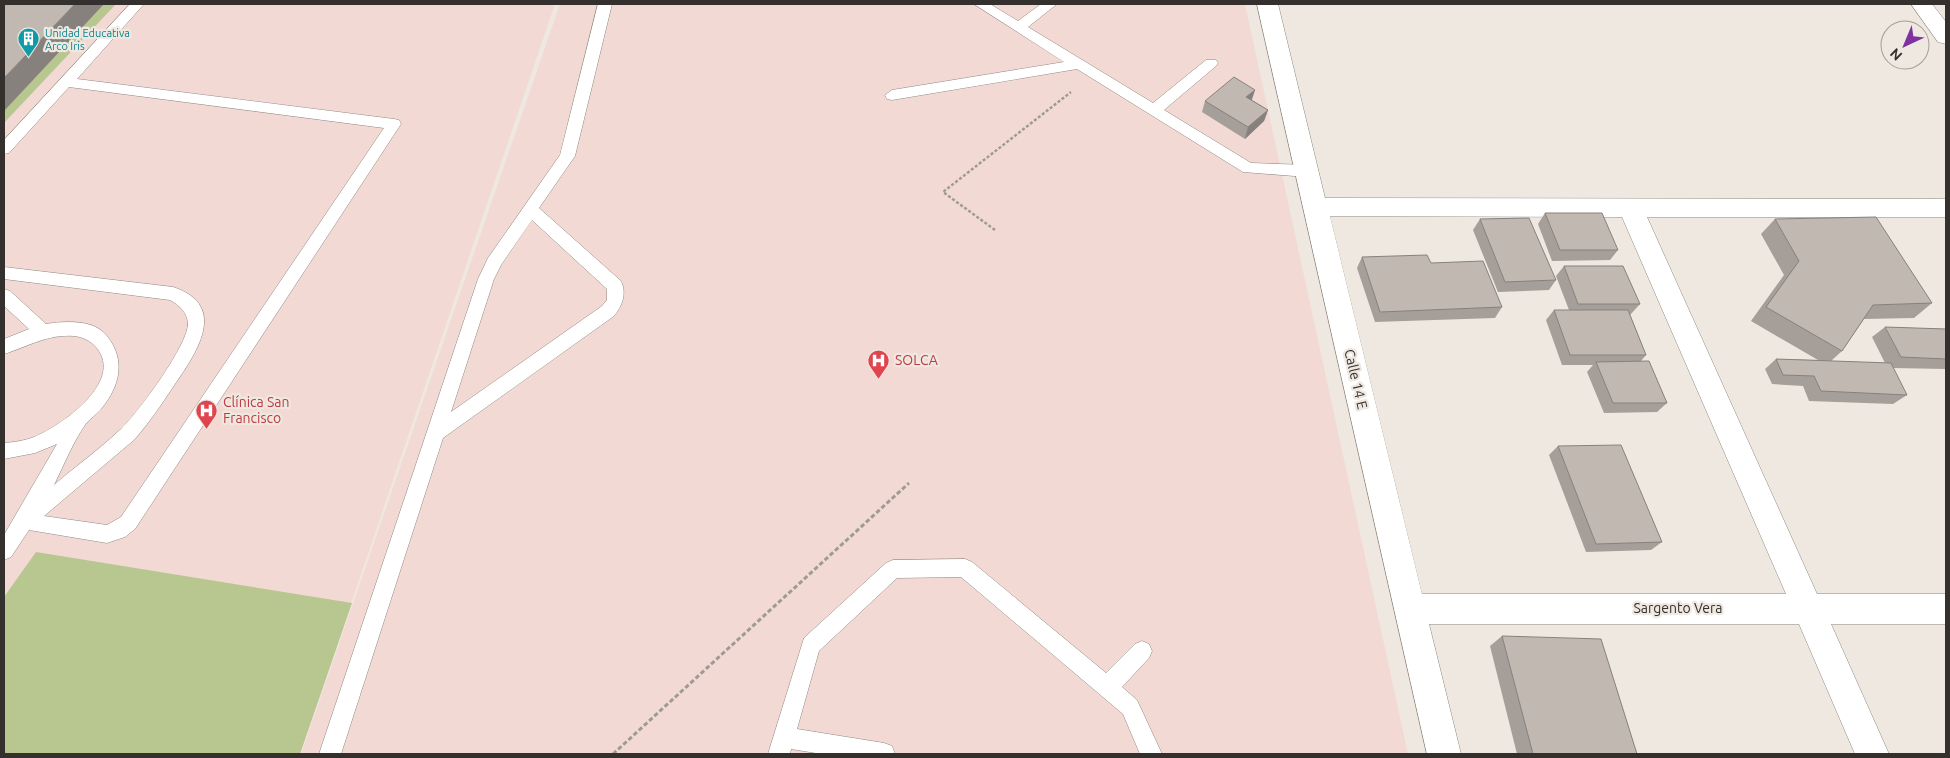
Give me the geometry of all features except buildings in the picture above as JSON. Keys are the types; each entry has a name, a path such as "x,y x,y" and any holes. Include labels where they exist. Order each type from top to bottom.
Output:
{"street":[{"name":"Calle 14 E","path":"1267,4 1444,754"},
{"path":"1921,4 1946,37"},
{"path":"1315,207 1946,208"},
{"path":"1630,207 1872,754"},
{"name":"Sargento Vera","path":"1410,609 1946,609"}],"lane":[{"path":"4,149 137,4"},
{"path":"330,754 486,279 494,262 567,156 606,4"},
{"path":"982,4 1248,168 1307,171"},
{"path":"1019,27 1050,4"},
{"path":"1154,110 1211,63"},
{"path":"892,95 1079,64"},
{"path":"24,521 107,534 118,531 128,523 394,124 65,82"},
{"path":"436,433 608,311 614,303 616,295 615,286 530,209"},
{"path":"4,273 173,294 184,299 192,307 197,326 196,336 190,348 141,420 128,434 24,521"},
{"path":"4,296 42,331"},
{"path":"4,347 42,331 67,328 89,332 104,342 111,357 110,376 107,383 100,397 82,417 60,433 34,445 4,451"},
{"path":"4,550 24,521 82,417"},
{"path":"884,754 781,745 811,645 893,569 965,568 1130,707 1151,754"},
{"path":"1107,687 1142,651"}],"path":[{"path":"995,230 943,192 1094,74"},
{"path":"613,754 909,483"}],"shaded area":[{"name":"Clínica San Francisco","path":"96,4 555,4 300,754 4,754 4,104"},
{"name":"SOLCA","path":"560,4 1245,4 1408,754 301,754"}],"green space":[{"path":"96,4 116,4 4,123 4,104"},
{"path":"36,552 352,603 300,754 4,754 4,597"}],"place":[{"name":"Unidad Educativa Arco Iris","path":"29,58"},
{"name":"SOLCA","path":"879,379"},
{"name":"Clínica San Francisco","path":"207,429"}]}
